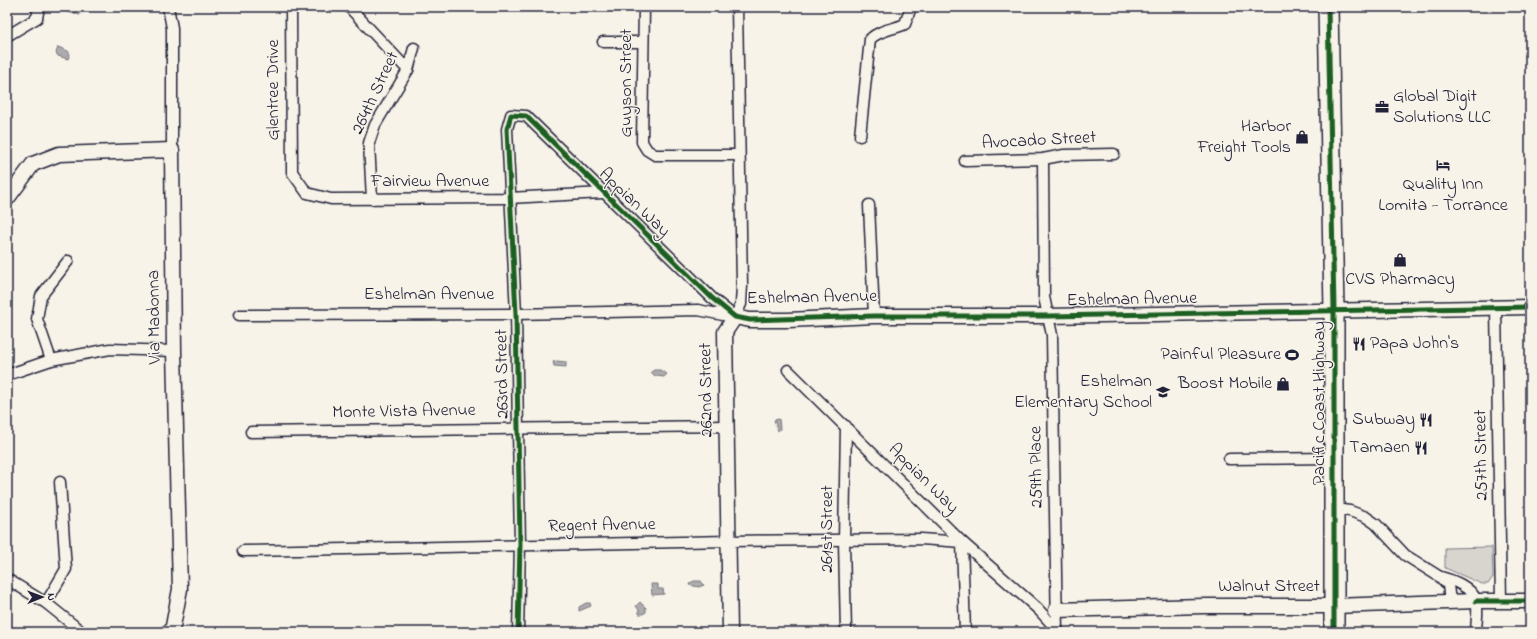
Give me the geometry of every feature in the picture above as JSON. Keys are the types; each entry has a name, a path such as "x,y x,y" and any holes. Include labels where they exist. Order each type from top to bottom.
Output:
{"highway":[{"name":"Pacific Coast Highway","path":"1328,7 1334,310 1334,632"}],"street":[{"path":"7,36 37,18 39,7"},
{"name":"Via Madonna","path":"168,7 172,28 174,351 180,589 169,629"},
{"name":"Glentree Drive","path":"291,7 292,172"},
{"path":"349,7 408,70"},
{"name":"Guyson Street","path":"644,7 642,142 647,150 655,155 739,155"},
{"name":"262nd Street","path":"730,632 725,332 735,317 741,304 742,285 737,7"},
{"path":"860,136 870,39 877,32 892,30 905,24 911,7"},
{"path":"603,42 643,42"},
{"name":"264th Street","path":"372,199 369,143 375,125 408,70 414,48"},
{"name":"Appian Way","path":"511,116 526,116 712,298 735,317"},
{"name":"263rd Street","path":"511,116 507,129 509,198 516,314 520,544 518,632"},
{"path":"7,199 33,164 59,154 172,150"},
{"name":"Avocado Street","path":"965,161 1043,159 1064,155 1114,154"},
{"name":"259th Place","path":"1043,159 1044,297 1052,335 1056,610 1058,632"},
{"name":"Fairview Avenue","path":"292,172 307,193 331,199 509,198 603,192"},
{"path":"869,205 874,316"},
{"path":"51,360 37,319 41,296 68,261"},
{"name":"Eshelman Avenue","path":"239,314 516,314 698,310 750,320 788,320 874,316 1049,316 1530,307"},
{"name":"257th Street","path":"1496,308 1501,601"},
{"path":"7,375 51,360 110,349 174,351"},
{"name":"Appian Way","path":"788,370 962,542 1038,609 1058,632"},
{"name":"Monte Vista Avenue","path":"251,432 726,426"},
{"name":"261st Street","path":"846,426 844,541 846,632"},
{"path":"1229,459 1334,458"},
{"path":"46,603 66,569 60,482"},
{"path":"1334,509 1350,511 1366,517 1376,524 1405,555 1440,577 1448,585 1450,602"},
{"name":"Regent Avenue","path":"243,551 520,544 729,541 921,539 962,542"},
{"path":"962,542 965,632"},
{"path":"1440,577 1449,579 1470,590 1476,601 1476,632"},
{"path":"7,579 46,603 82,632"},
{"name":"Walnut Street","path":"1056,610 1203,606 1334,606 1476,601 1530,601"},
{"path":"1038,609 1056,610"}],"shaded area":[{"path":"68,7 77,8 80,15 67,12"},
{"path":"58,47 68,51 70,54 68,59 58,56 56,53"},
{"path":"553,362 566,362 566,367 554,366"},
{"path":"654,370 660,370 667,374 664,377 655,376 651,372"},
{"path":"779,419 780,429 778,431 774,420"},
{"path":"1492,547 1493,577 1488,584 1482,584 1445,568 1445,548"},
{"path":"694,581 701,581 704,585 699,587 689,585"},
{"path":"651,584 658,584 658,589 663,589 664,594 652,595"},
{"path":"640,602 646,608 646,612 643,614 639,614 639,610 636,606"},
{"path":"586,603 590,603 591,606 579,611 579,607"}],"cycle path":[{"path":"1328,7 1334,310 1334,632"},
{"path":"518,632 520,544 516,314 507,129 511,115 526,116 712,298 735,317 750,320 874,316 1049,316 1530,307"},
{"path":"1476,601 1530,601"}],"place":[{"name":"Global Digit Solutions LLC","path":"1382,107"},
{"name":"Harbor Freight Tools","path":"1302,137"},
{"name":"Quality Inn Lomita - Torrance","path":"1443,165"},
{"name":"CVS Pharmacy","path":"1400,260"},
{"name":"Papa John's","path":"1359,344"},
{"name":"Painful Pleasure","path":"1292,355"},
{"name":"Boost Mobile","path":"1283,384"},
{"name":"Eshelman Elementary School","path":"1163,392"},
{"name":"Subway","path":"1426,420"},
{"name":"Tamaen","path":"1421,448"}]}
